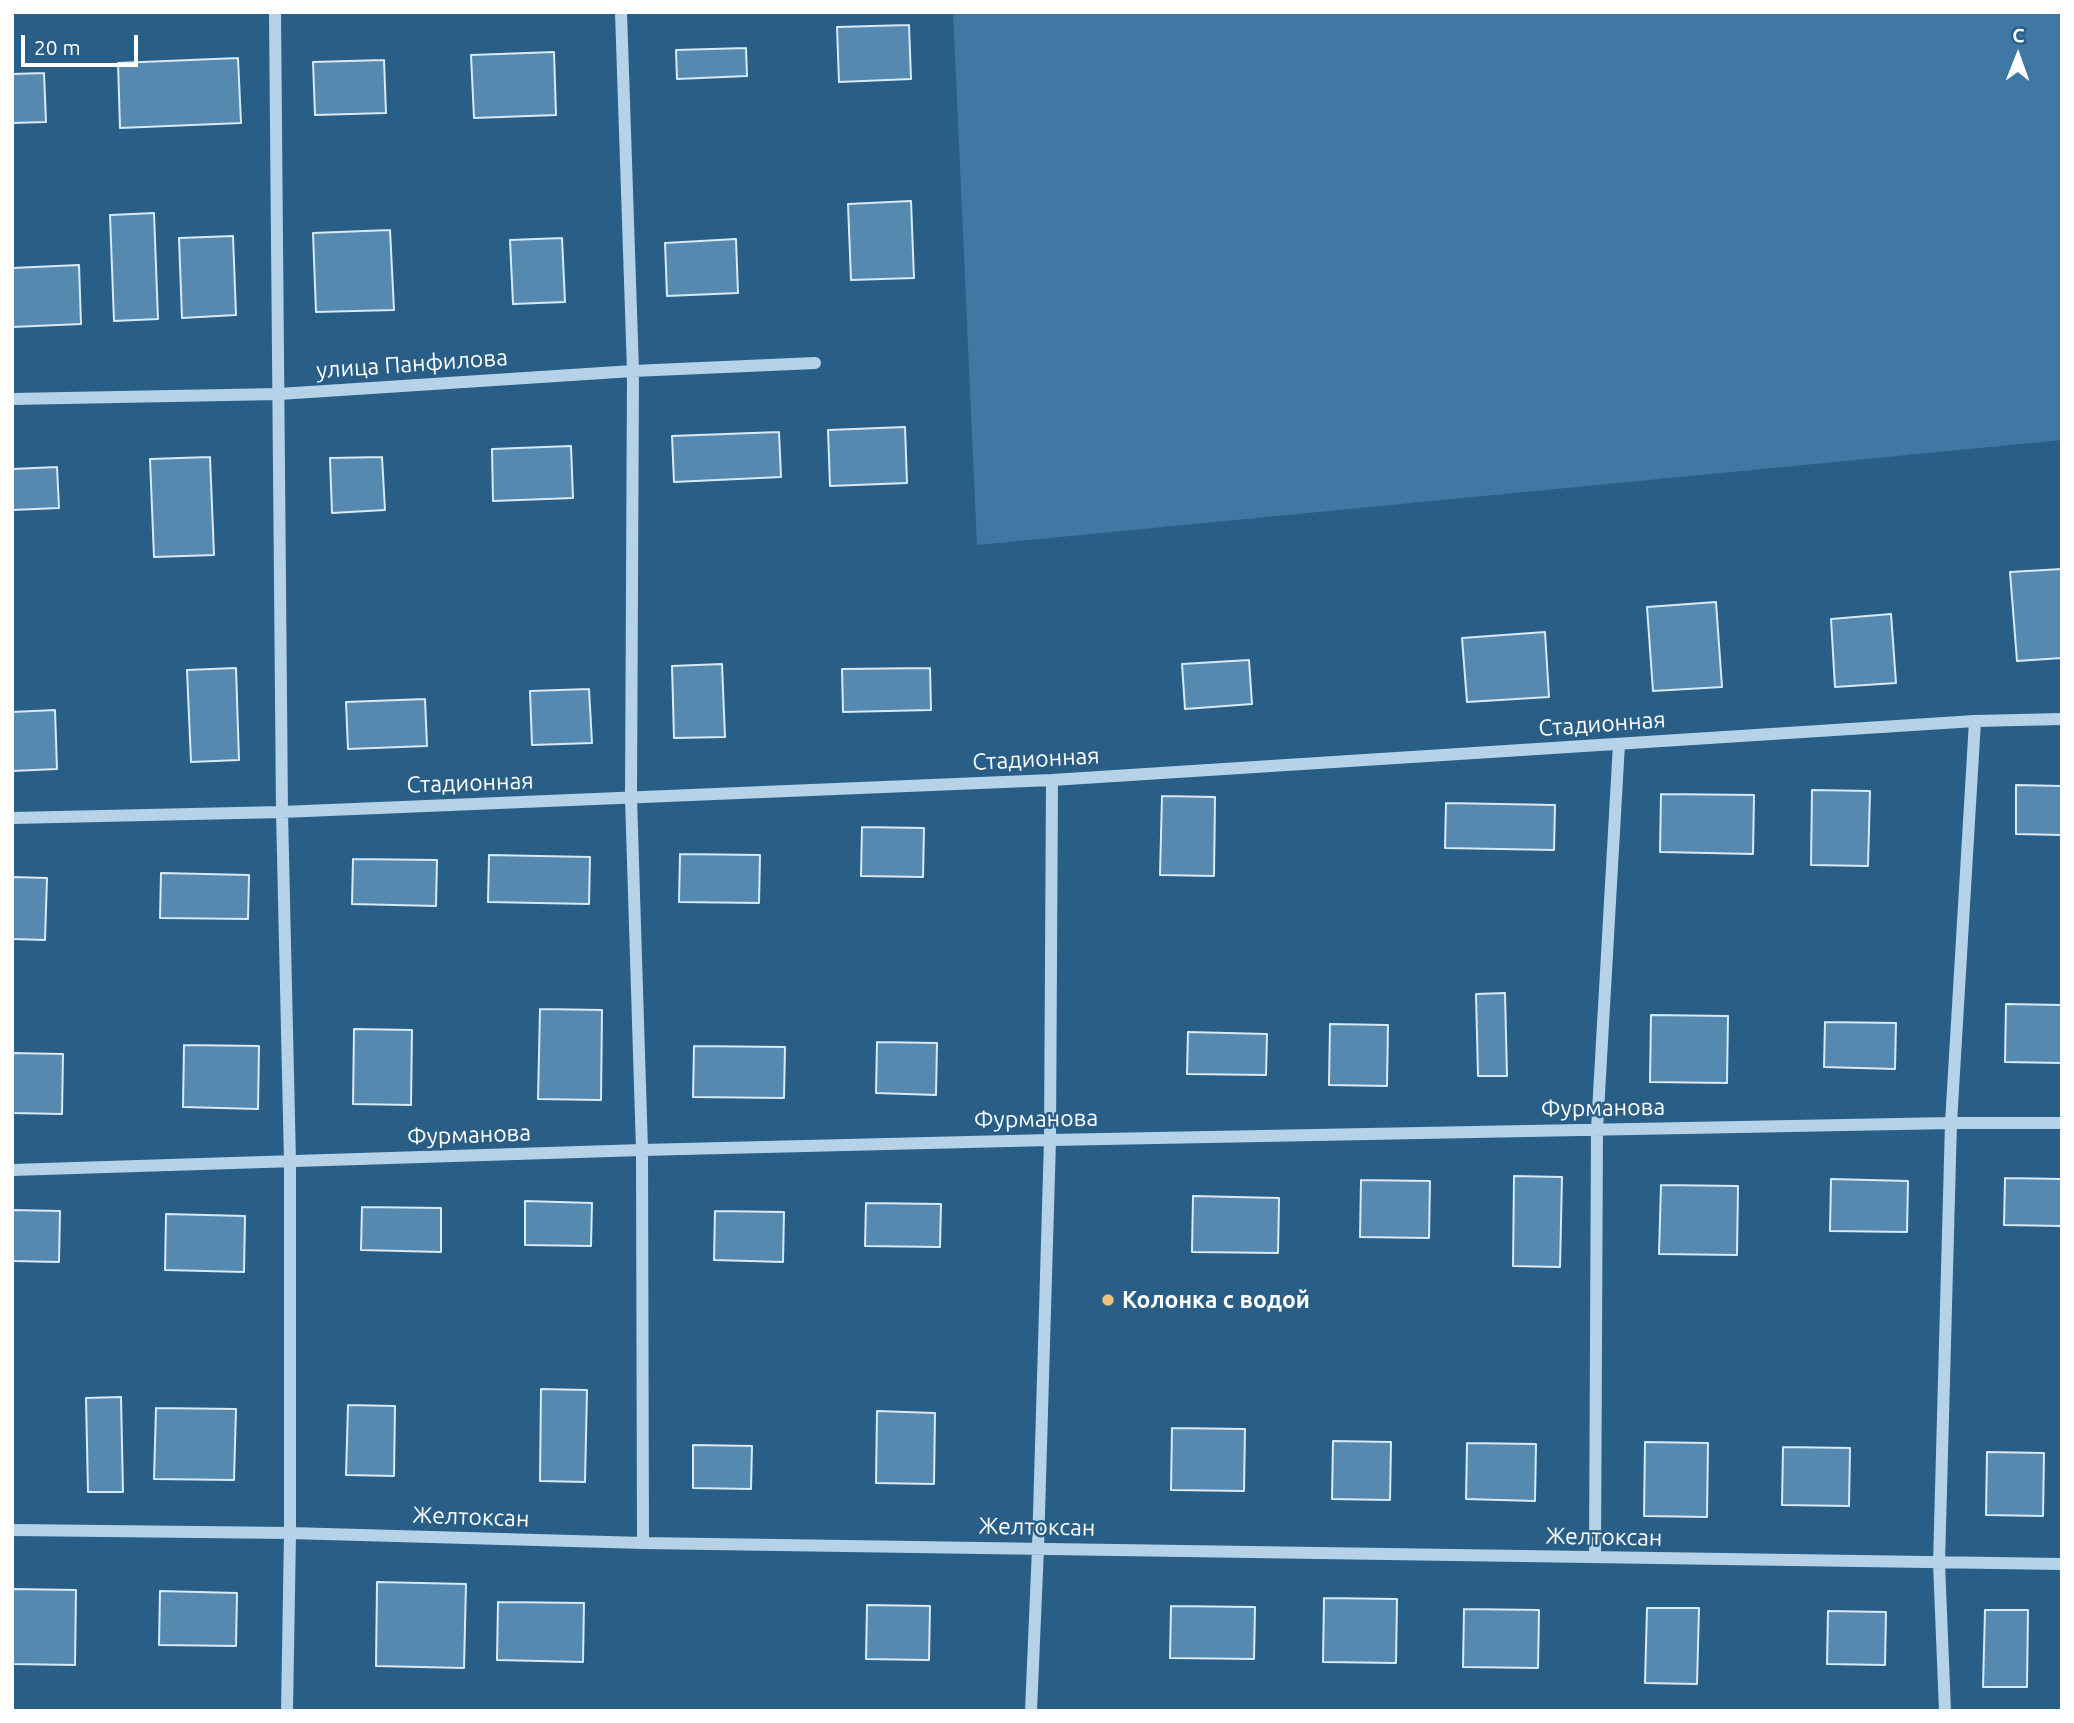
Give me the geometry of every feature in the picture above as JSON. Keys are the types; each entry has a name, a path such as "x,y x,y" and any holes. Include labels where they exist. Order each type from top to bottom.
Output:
{"street":[{"path":"275,12 282,812 290,1162 287,1711"},
{"path":"621,12 633,371 631,798 642,1150 643,1544"},
{"name":"улица Панфилова","path":"12,400 279,394 633,371 815,363"},
{"name":"Стадионная","path":"12,818 282,812 1052,780 1975,721 2062,719"},
{"path":"1945,1711 1939,1563 1951,1123 1975,721"},
{"path":"1595,1558 1597,1129 1619,744"},
{"path":"1031,1711 1050,1140 1052,780"},
{"name":"Фурманова","path":"12,1170 1050,1140 2062,1123"},
{"name":"Желтоксан","path":"12,1530 290,1533 643,1544 2062,1564"}],"shaded area":[{"path":"953,12 2062,12 2062,440 977,545"}],"building":[{"path":"909,25 911,79 839,82 837,27"},
{"path":"746,48 747,76 677,79 676,50"},
{"path":"554,52 556,115 474,118 471,55"},
{"path":"238,58 241,123 120,128 118,63"},
{"path":"384,60 386,113 315,115 313,62"},
{"path":"44,73 46,122 12,123 12,74"},
{"path":"911,201 914,278 851,280 848,204"},
{"path":"154,213 158,319 114,321 110,215"},
{"path":"390,230 394,310 316,312 313,233"},
{"path":"233,236 236,315 182,318 179,238"},
{"path":"562,238 565,302 513,304 510,240"},
{"path":"736,239 738,293 667,296 665,243"},
{"path":"79,265 81,324 12,327 12,268"},
{"path":"905,427 907,483 830,486 828,430"},
{"path":"779,432 781,477 674,482 672,436"},
{"path":"571,446 573,498 493,501 492,449"},
{"path":"210,457 214,555 154,557 150,459"},
{"path":"382,457 385,510 332,513 330,458"},
{"path":"57,467 59,508 12,510 12,469"},
{"path":"2062,569 2062,658 2017,661 2010,572"},
{"path":"1716,602 1722,687 1653,691 1647,607"},
{"path":"1891,614 1896,683 1835,687 1831,619"},
{"path":"1545,632 1549,697 1467,702 1462,638"},
{"path":"1249,660 1252,704 1185,709 1182,664"},
{"path":"722,664 725,737 674,738 672,666"},
{"path":"236,668 239,760 191,762 187,670"},
{"path":"930,668 931,710 843,712 842,669"},
{"path":"589,689 592,743 532,745 530,691"},
{"path":"425,699 427,746 348,749 346,702"},
{"path":"55,710 57,769 12,771 12,712"},
{"path":"2016,785 2062,786 2062,835 2016,834"},
{"path":"1812,790 1870,791 1868,866 1811,865"},
{"path":"1661,794 1754,795 1753,854 1660,852"},
{"path":"1162,796 1215,797 1214,876 1160,875"},
{"path":"1446,803 1555,805 1554,850 1445,848"},
{"path":"862,827 924,828 923,877 861,876"},
{"path":"680,854 760,855 759,903 679,902"},
{"path":"489,855 590,857 589,904 488,902"},
{"path":"353,859 437,860 436,906 352,904"},
{"path":"161,873 249,875 248,919 160,918"},
{"path":"12,877 47,878 45,940 12,939"},
{"path":"1505,993 1507,1076 1478,1076 1476,994"},
{"path":"2006,1004 2062,1005 2062,1063 2005,1062"},
{"path":"540,1009 602,1010 601,1100 538,1099"},
{"path":"1651,1015 1728,1016 1727,1083 1650,1082"},
{"path":"1825,1022 1896,1023 1895,1069 1824,1067"},
{"path":"1330,1024 1388,1025 1387,1086 1329,1085"},
{"path":"354,1029 412,1030 411,1105 353,1104"},
{"path":"1188,1032 1267,1034 1266,1075 1187,1074"},
{"path":"877,1042 937,1043 936,1095 876,1093"},
{"path":"184,1045 259,1046 258,1109 183,1107"},
{"path":"694,1046 785,1047 784,1098 693,1097"},
{"path":"12,1053 63,1054 62,1114 12,1113"},
{"path":"1514,1176 1562,1177 1560,1267 1513,1266"},
{"path":"2005,1178 2062,1179 2062,1226 2004,1225"},
{"path":"1831,1179 1908,1181 1907,1232 1830,1231"},
{"path":"1361,1180 1430,1181 1429,1238 1360,1237"},
{"path":"1661,1185 1738,1186 1737,1255 1659,1254"},
{"path":"1193,1196 1279,1198 1278,1253 1192,1252"},
{"path":"525,1201 592,1203 591,1246 525,1245"},
{"path":"866,1203 941,1204 940,1247 865,1246"},
{"path":"362,1207 441,1208 441,1252 361,1250"},
{"path":"12,1210 60,1211 59,1262 12,1261"},
{"path":"715,1211 784,1212 783,1262 714,1260"},
{"path":"166,1214 245,1216 244,1272 165,1270"},
{"path":"541,1389 587,1390 585,1482 540,1481"},
{"path":"121,1397 123,1492 88,1492 86,1398"},
{"path":"348,1405 395,1406 394,1476 346,1475"},
{"path":"156,1408 236,1409 234,1480 154,1479"},
{"path":"877,1411 935,1413 934,1484 876,1483"},
{"path":"1172,1428 1245,1429 1244,1491 1171,1490"},
{"path":"1333,1441 1391,1442 1390,1500 1332,1499"},
{"path":"1645,1442 1708,1443 1707,1517 1644,1516"},
{"path":"1467,1443 1536,1444 1535,1501 1466,1499"},
{"path":"693,1445 752,1446 751,1489 693,1488"},
{"path":"1783,1447 1850,1448 1849,1506 1782,1505"},
{"path":"1987,1452 2044,1453 2043,1516 1986,1515"},
{"path":"377,1582 466,1584 464,1668 376,1666"},
{"path":"12,1589 76,1590 75,1665 12,1664"},
{"path":"160,1591 237,1593 236,1646 159,1645"},
{"path":"1324,1598 1397,1599 1396,1663 1323,1662"},
{"path":"498,1602 584,1603 583,1662 497,1660"},
{"path":"867,1605 930,1606 929,1660 866,1659"},
{"path":"1171,1606 1255,1607 1254,1659 1170,1658"},
{"path":"1647,1608 1699,1608 1697,1684 1645,1683"},
{"path":"1464,1609 1539,1610 1538,1668 1463,1667"},
{"path":"1985,1610 2028,1610 2027,1687 1983,1687"},
{"path":"1828,1611 1886,1612 1885,1665 1827,1664"}],"place":[{"name":"Колонка с водой","path":"1108,1300"}]}
